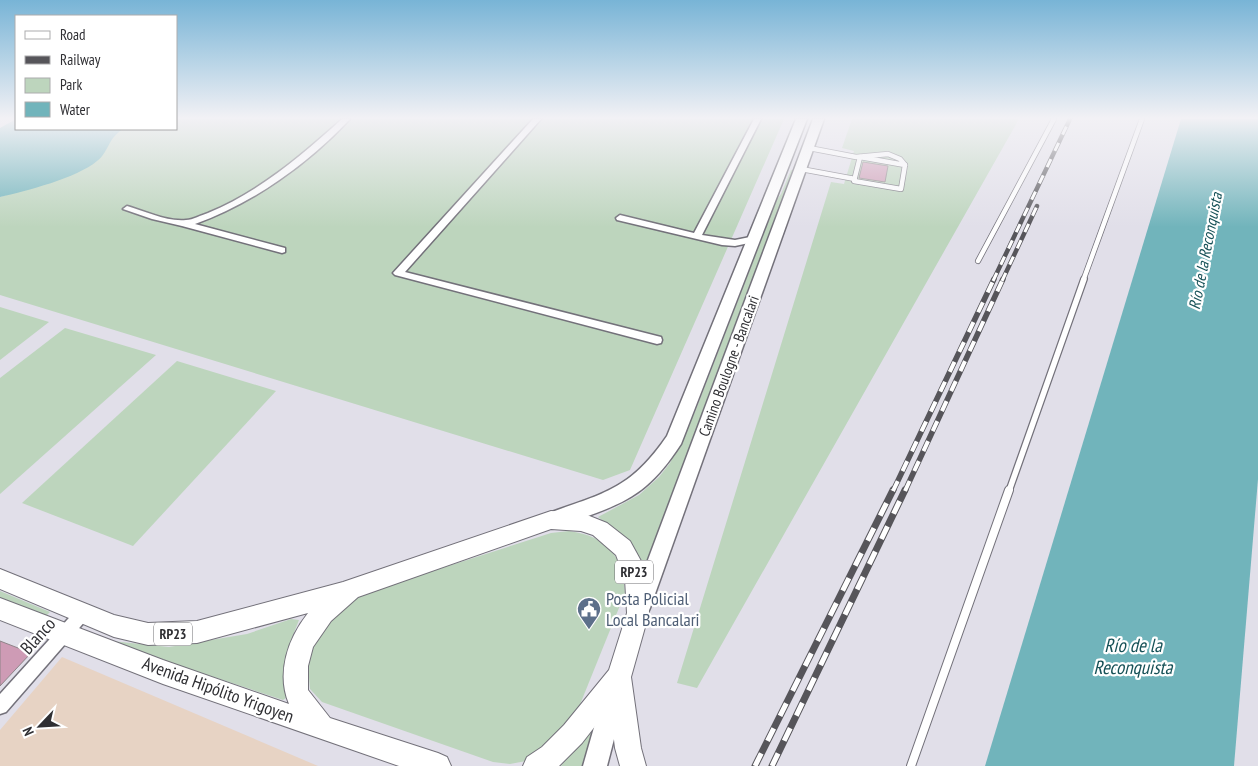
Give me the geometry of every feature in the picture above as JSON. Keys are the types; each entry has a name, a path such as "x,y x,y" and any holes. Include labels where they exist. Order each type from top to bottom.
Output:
{"main road":[{"name":"Camino Boulogne - Bancalari","path":"551,520 624,493 640,483 656,466 675,439 788,155"},
{"name":"Camino Boulogne - Bancalari","path":"638,613 806,155"},
{"name":"RP23","path":"351,589 551,520 582,522 600,528 622,548 630,561 636,579 638,613 619,677 628,748 633,766"},
{"name":"Avenida Hipólito Yrigoyen","path":"0,579 114,626 139,632 175,634 227,626 351,589"},
{"path":"322,728 306,709 297,694 295,676 297,660 304,637 316,618 329,605 351,589"},
{"name":"Avenida Hipólito Yrigoyen","path":"0,609 64,636 322,728 438,766"},
{"path":"536,766 551,756 573,734 619,677"},
{"path":"594,766 619,677"}],"street":[{"path":"185,224 213,214 262,188 306,155"},
{"path":"506,155 398,273 657,340"},
{"path":"697,236 740,155"},
{"path":"127,210 282,250"},
{"path":"620,218 735,243 755,239"},
{"name":"Blanco","path":"0,706 82,614"}],"lane":[{"path":"801,169 901,189 905,165 847,155"},
{"path":"978,261 1035,155"},
{"path":"911,766 1129,155"},
{"path":"855,179 860,157"}],"shaded area":[{"path":"62,657 318,766 0,766 0,730"}],"green space":[{"path":"98,155 768,155 630,470 603,480 0,295 0,197 64,177"},
{"path":"853,155 999,155 697,688 677,683 831,182 844,184"},
{"path":"791,170 795,170 646,568 631,543 598,517 639,495 659,477 670,463 695,412 777,199"},
{"path":"0,307 49,322 0,360"},
{"path":"65,328 156,355 0,494 0,378"},
{"path":"177,361 276,391 133,546 22,503"},
{"path":"569,531 594,538 610,550 620,568 625,593 579,707 558,740 526,761 510,764 493,762 322,702 310,689 308,666 311,648 318,633 361,594 551,533"},
{"path":"0,591 50,612 44,618 0,600"},
{"path":"291,619 299,620 288,648 284,667 286,698 283,700 102,640 169,647 247,634"},
{"path":"593,723 595,726 585,766 561,766"}],"water":[{"path":"0,155 103,155 97,161 77,173 51,183 0,197"},
{"name":"Río de la Reconquista","path":"1170,155 1258,155 1258,479 1234,766 985,766"}],"building":[{"path":"863,162 888,166 885,182 859,178"},
{"path":"0,641 31,653 0,686"}],"railway":[{"path":"993,281 1053,155"},
{"path":"1002,281 1037,206"},
{"path":"893,491 994,279"},
{"path":"905,491 1003,279"},
{"path":"755,766 893,490"},
{"path":"772,766 905,490"}],"place":[{"name":"Posta Policial Local Bancalari","path":"589,630"}]}
